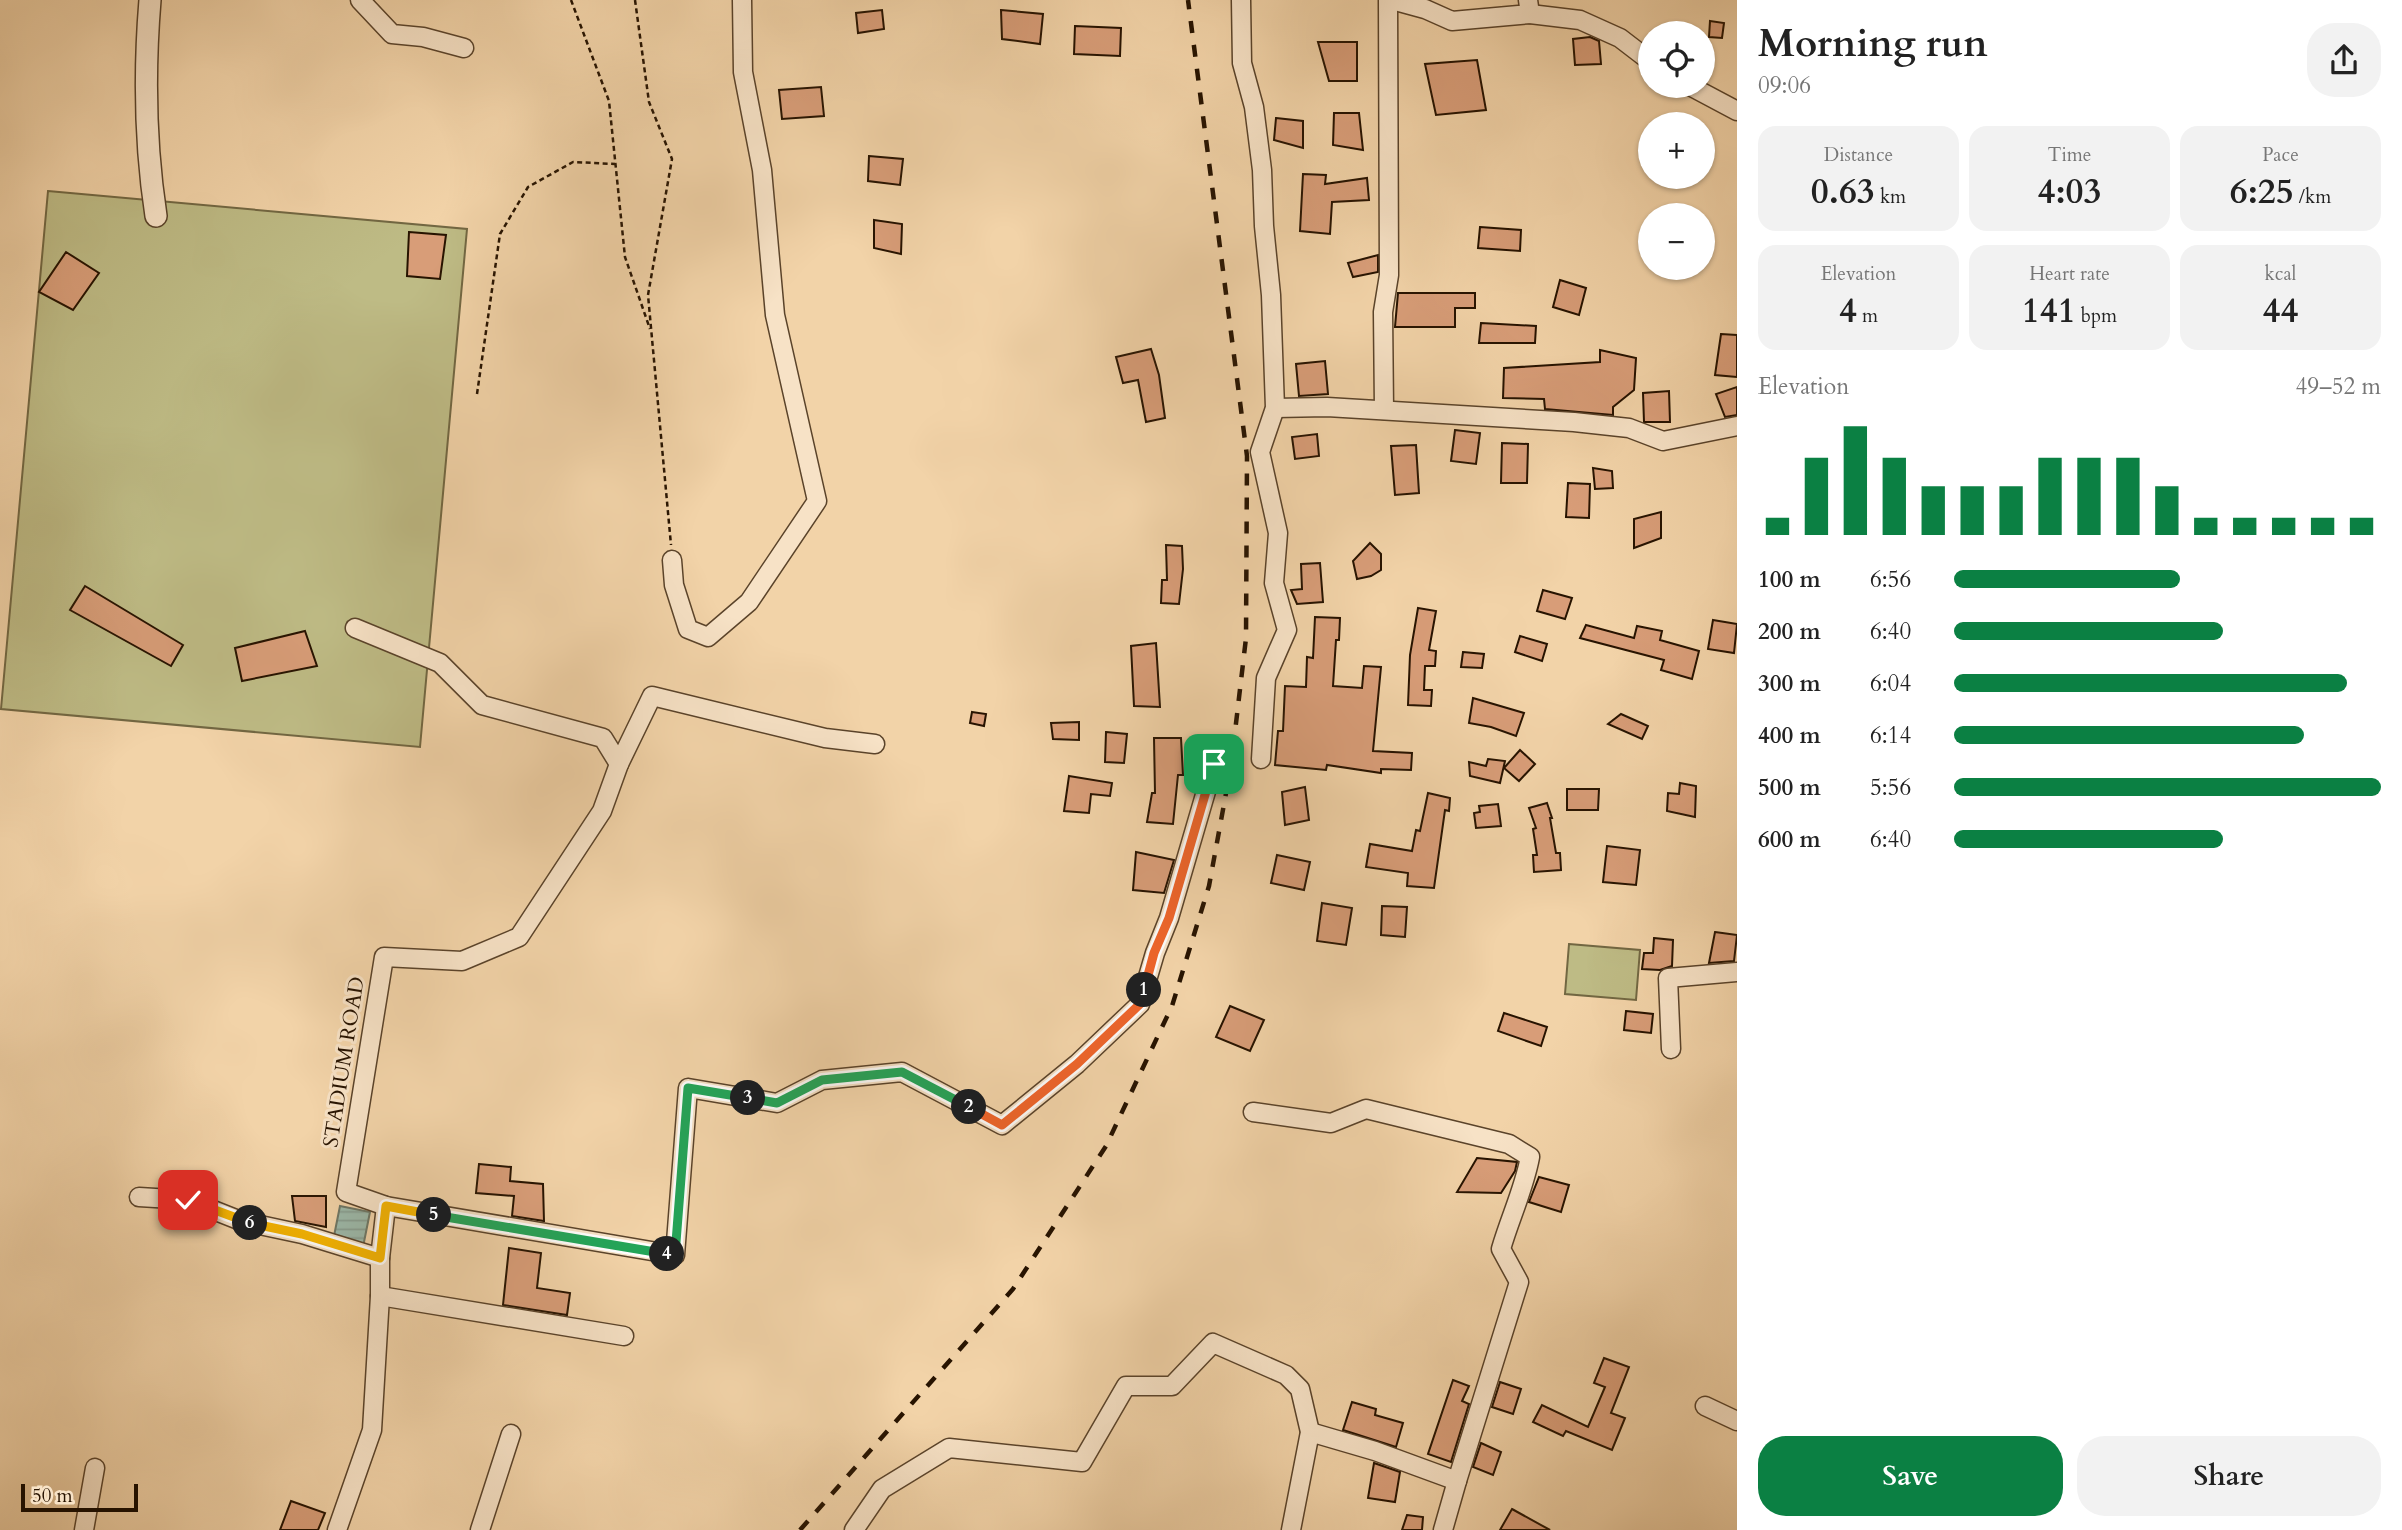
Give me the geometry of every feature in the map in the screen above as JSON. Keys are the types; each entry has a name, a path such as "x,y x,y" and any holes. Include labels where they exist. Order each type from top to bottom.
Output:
{"street":[{"path":"149,0 145,61 146,120 149,170 156,216"},
{"path":"360,0 392,34 422,37 464,48"},
{"path":"673,560 674,585 688,629 708,637 749,603 817,500 775,315 762,170 743,72 742,0"},
{"path":"1241,0 1242,63 1254,107 1262,170 1271,295 1275,408 1260,452 1278,533 1273,583 1287,630 1266,678 1261,759"},
{"path":"1384,410 1383,312 1388,275 1390,0 1425,9 1452,21 1529,7 1580,20 1620,38 1638,52"},
{"path":"1713,98 1737,111"},
{"path":"1275,408 1328,407 1602,425 1629,428 1664,441 1737,426"},
{"path":"355,628 440,663 482,705 603,738 619,764"},
{"path":"619,764 652,696 825,738 874,744"},
{"name":"STADIUM ROAD","path":"386,1206 346,1192 384,957 463,961 519,937 602,811 619,764"},
{"path":"337,1530 372,1430 380,1258 386,1206 675,1255 688,1088 777,1103 822,1080 902,1072 1002,1125 1077,1064 1140,1004 1154,953 1169,918 1214,764"},
{"path":"1671,1049 1668,978 1737,972"},
{"path":"1253,1112 1331,1123 1366,1108 1509,1144 1530,1157 1525,1183 1513,1207 1501,1249 1519,1282 1443,1530"},
{"path":"139,1197 188,1200 241,1221 302,1234 380,1258"},
{"path":"380,1296 624,1336"},
{"path":"854,1530 882,1489 949,1448 1082,1462 1126,1386 1172,1386 1213,1343 1286,1375 1300,1389 1310,1432 1291,1530"},
{"path":"1705,1406 1737,1421"},
{"path":"1310,1432 1374,1451 1457,1481"},
{"path":"480,1530 511,1434"},
{"path":"84,1530 95,1468"}],"path":[{"path":"571,0 609,100 625,257 652,336"},
{"path":"635,0 649,102 671,159 648,295 673,560"},
{"path":"477,394 500,234 528,187 573,162 615,164"}],"shaded area":[{"path":"48,191 467,229 420,747 1,709"},
{"path":"1569,944 1640,950 1636,1000 1565,994"},
{"path":"340,1206 370,1212 363,1247 333,1241"}],"building":[{"path":"882,10 884,29 858,33 856,13"},
{"path":"1001,10 1043,14 1040,44 1002,39"},
{"path":"1715,22 1724,23 1722,38 1715,37"},
{"path":"1075,26 1121,28 1120,56 1074,54"},
{"path":"1590,37 1599,41 1601,64 1575,65 1573,39"},
{"path":"1318,42 1357,42 1357,81 1329,81"},
{"path":"1477,60 1486,110 1436,115 1425,64"},
{"path":"821,87 824,116 782,119 779,90"},
{"path":"1334,113 1359,113 1363,150 1333,145"},
{"path":"1276,118 1303,121 1303,148 1274,140"},
{"path":"869,156 903,159 900,185 868,181"},
{"path":"1303,174 1326,175 1325,184 1367,178 1369,200 1332,202 1330,234 1300,231"},
{"path":"874,220 902,224 901,254 874,248"},
{"path":"1480,227 1521,230 1520,251 1478,248"},
{"path":"409,232 446,235 440,279 407,276"},
{"path":"66,252 99,273 73,310 39,292"},
{"path":"1378,255 1378,272 1353,277 1348,263"},
{"path":"1560,280 1586,288 1579,315 1553,307"},
{"path":"1398,293 1475,293 1475,308 1455,308 1455,327 1395,327"},
{"path":"1481,323 1536,326 1535,343 1479,343"},
{"path":"1721,334 1737,335 1737,377 1715,375"},
{"path":"1151,349 1159,375 1165,418 1146,422 1138,380 1123,383 1116,357"},
{"path":"1600,350 1636,358 1634,390 1613,407 1613,415 1545,409 1544,399 1503,398 1504,368 1600,362"},
{"path":"1325,361 1328,394 1299,396 1296,364"},
{"path":"1737,387 1737,415 1725,417 1716,394"},
{"path":"1669,391 1670,422 1644,422 1643,393"},
{"path":"1455,430 1480,433 1476,464 1451,461"},
{"path":"1317,434 1319,456 1295,459 1292,437"},
{"path":"1502,443 1528,444 1527,483 1501,483"},
{"path":"1416,445 1419,493 1395,495 1391,446"},
{"path":"1593,468 1612,471 1613,488 1595,489"},
{"path":"1568,483 1590,484 1589,518 1566,517"},
{"path":"1661,512 1661,538 1634,548 1634,519"},
{"path":"1370,543 1381,554 1381,570 1371,576 1357,579 1353,561"},
{"path":"1166,545 1182,546 1183,569 1179,604 1161,603 1162,580 1167,580"},
{"path":"1320,563 1323,602 1297,604 1291,590 1302,589 1301,564"},
{"path":"85,586 183,645 171,666 70,610"},
{"path":"1543,590 1572,598 1565,619 1537,611"},
{"path":"1418,608 1436,611 1429,650 1436,651 1435,666 1425,666 1424,690 1432,690 1431,706 1408,705 1410,655"},
{"path":"1315,617 1340,618 1333,686 1362,688 1364,666 1381,667 1373,751 1412,753 1411,770 1381,769 1381,773 1327,765 1326,770 1275,765 1278,731 1283,731 1285,686 1306,687 1307,657 1313,658"},
{"path":"1713,620 1737,624 1734,653 1708,649"},
{"path":"1586,625 1634,638 1637,626 1662,631 1660,640 1699,651 1692,679 1661,670 1664,660 1580,638"},
{"path":"305,631 317,666 242,681 235,648"},
{"path":"1520,636 1547,644 1542,661 1515,652"},
{"path":"1156,643 1160,707 1134,706 1131,646"},
{"path":"1463,652 1484,654 1482,668 1461,667"},
{"path":"1473,698 1524,713 1516,736 1469,723"},
{"path":"972,712 986,714 984,726 970,723"},
{"path":"1621,714 1648,726 1642,739 1608,724"},
{"path":"1079,722 1079,740 1053,739 1051,723"},
{"path":"1106,732 1127,734 1124,763 1105,762"},
{"path":"1154,738 1181,738 1183,775 1178,775 1173,824 1147,822 1152,793 1155,793"},
{"path":"1520,750 1535,764 1519,781 1504,768"},
{"path":"1488,759 1505,761 1500,783 1470,776 1469,762 1486,766"},
{"path":"1069,776 1112,783 1110,796 1091,794 1089,813 1064,811"},
{"path":"1680,783 1696,786 1695,817 1667,811 1668,793 1679,794"},
{"path":"1305,787 1309,820 1285,825 1282,792"},
{"path":"1567,789 1599,789 1598,810 1567,810"},
{"path":"1428,793 1450,798 1449,811 1445,810 1434,888 1407,886 1408,873 1366,867 1370,844 1412,851 1416,830 1420,831"},
{"path":"1547,803 1552,818 1556,853 1560,853 1561,870 1534,872 1533,855 1537,855 1533,829 1536,828 1529,808"},
{"path":"1498,804 1501,826 1476,828 1474,813 1480,812 1479,806"},
{"path":"1607,846 1640,850 1636,885 1603,882"},
{"path":"1136,852 1174,860 1164,893 1133,890"},
{"path":"1277,855 1310,862 1304,890 1271,883"},
{"path":"1322,903 1352,908 1346,945 1317,941"},
{"path":"1382,906 1407,907 1405,937 1381,935"},
{"path":"1715,932 1737,935 1734,961 1709,963"},
{"path":"1654,938 1673,940 1672,966 1660,970 1642,969 1644,953 1653,953"},
{"path":"1230,1006 1264,1020 1250,1051 1216,1037"},
{"path":"1626,1011 1653,1014 1651,1033 1624,1030"},
{"path":"1504,1013 1547,1027 1541,1046 1498,1031"},
{"path":"1477,1158 1517,1162 1515,1171 1501,1193 1457,1192"},
{"path":"479,1164 511,1167 510,1181 543,1184 544,1221 512,1216 514,1196 476,1193"},
{"path":"1539,1177 1569,1185 1561,1212 1529,1202"},
{"path":"292,1196 326,1196 326,1227 295,1221"},
{"path":"509,1248 541,1253 537,1288 570,1293 567,1315 503,1305"},
{"path":"1604,1358 1629,1367 1611,1413 1625,1418 1612,1450 1566,1431 1563,1436 1533,1422 1542,1405 1588,1427 1605,1387 1594,1383"},
{"path":"1453,1380 1469,1386 1462,1401 1469,1404 1451,1462 1428,1454"},
{"path":"1500,1382 1521,1389 1513,1414 1492,1407"},
{"path":"1352,1402 1376,1409 1375,1415 1403,1423 1396,1447 1343,1430"},
{"path":"1481,1443 1501,1452 1493,1475 1473,1467"},
{"path":"1374,1463 1400,1472 1395,1502 1368,1498"},
{"path":"291,1501 325,1513 318,1530 280,1530"},
{"path":"1512,1509 1550,1530 1500,1530"},
{"path":"1407,1515 1423,1517 1422,1530 1402,1530"}],"railway":[{"path":"800,1530 1013,1289 1106,1146 1172,1006 1209,886 1231,766 1246,638 1247,456 1188,0"}],"route":[{"path":"188,1200 241,1221 302,1234 380,1258 386,1206 675,1255 688,1088 777,1103 822,1080 902,1072 1002,1125 1077,1064 1140,1004 1154,953 1169,918 1214,764"}]}
